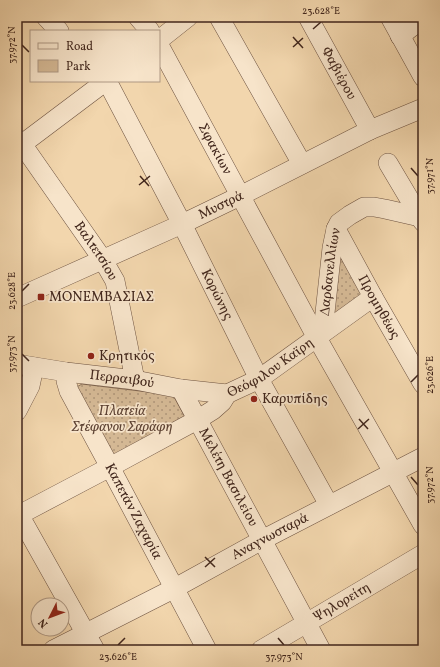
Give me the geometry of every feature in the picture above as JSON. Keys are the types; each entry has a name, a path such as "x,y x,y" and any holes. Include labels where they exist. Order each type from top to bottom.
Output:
{"street":[{"path":"46,17 58,30"},
{"path":"138,17 149,30"},
{"path":"160,39 188,17"},
{"path":"219,17 302,164"},
{"name":"Φαβιέρου","path":"308,17 370,130"},
{"path":"390,17 423,77"},
{"path":"400,36 423,18"},
{"name":"Σφακίων","path":"160,47 316,338 423,525"},
{"path":"19,144 105,82"},
{"name":"Κορώνης","path":"107,82 182,224 259,379 329,506"},
{"name":"Μυστρά","path":"17,298 182,224 370,130 423,108"},
{"name":"Βαλτετσίου","path":"19,144 103,260 115,281 135,380"},
{"path":"388,163 422,220"},
{"name":"Δαρδανελλίων","path":"316,338 324,322 332,248 336,229 339,223 364,207 385,209 422,220"},
{"name":"Προμηθέως","path":"336,229 423,384"},
{"name":"Θεόφιλου Καϊρη","path":"18,513 110,467 197,420 213,410 222,402 227,394 259,379 373,297"},
{"path":"17,411 30,386 25,366"},
{"name":"Περραιβού","path":"25,366 135,380 181,389 227,394"},
{"name":"Καπετάν Ζαχαρία","path":"66,372 66,381 69,391 207,650"},
{"name":"Μελέτη Βασιλείου","path":"181,389 321,650"},
{"name":"Αναγνωσταρά","path":"53,650 423,457"},
{"path":"18,513 95,650"},
{"name":"Ψηλορείτη","path":"261,650 423,554"}],"green space":[{"path":"340,258 356,275 367,295 333,315"},
{"name":"Πλατεία Στέφανου Σαράφη","path":"82,384 173,395 185,417 109,460 73,389"}],"place":[{"name":"ΜΟΝΕΜΒΑΣΙΑΣ","path":"41,297"},
{"name":"Κρητικός","path":"91,356"},
{"name":"Καρυπίδης","path":"254,399"}]}
